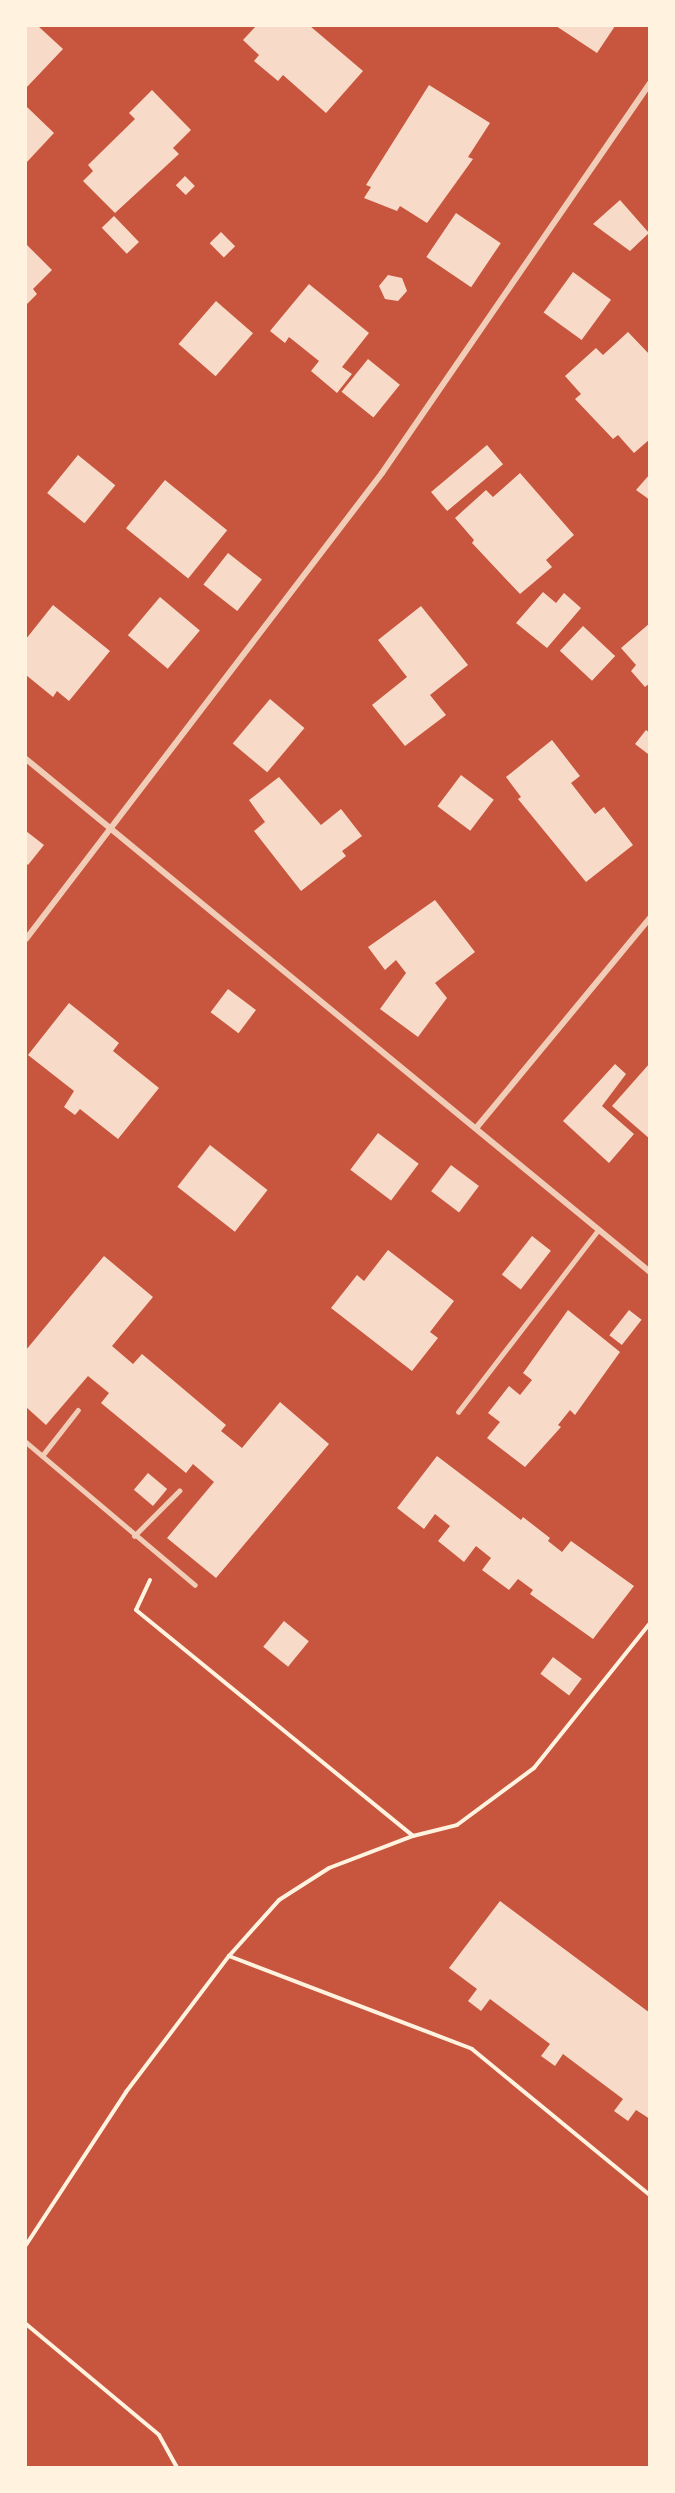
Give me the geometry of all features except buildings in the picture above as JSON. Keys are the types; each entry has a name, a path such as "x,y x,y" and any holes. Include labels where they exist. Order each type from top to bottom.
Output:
{"street":[{"path":"26,939 113,829 382,473 650,83"},
{"path":"26,759 477,1127 650,1272"},
{"path":"477,1127 650,918"}],"lane":[{"path":"458,1412 598,1230"},
{"path":"42,1456 78,1410"},
{"path":"26,1442 134,1536 195,1585"},
{"path":"134,1536 179,1491"}],"path":[{"path":"161,1557 136,1610 413,1836"},
{"path":"26,2245 126,2092 229,1956 279,1900 329,1868 413,1836 457,1825 534,1768 650,1623"},
{"path":"229,1956 472,2049 650,2195"},
{"path":"26,2324 159,2435 177,2468"}]}
